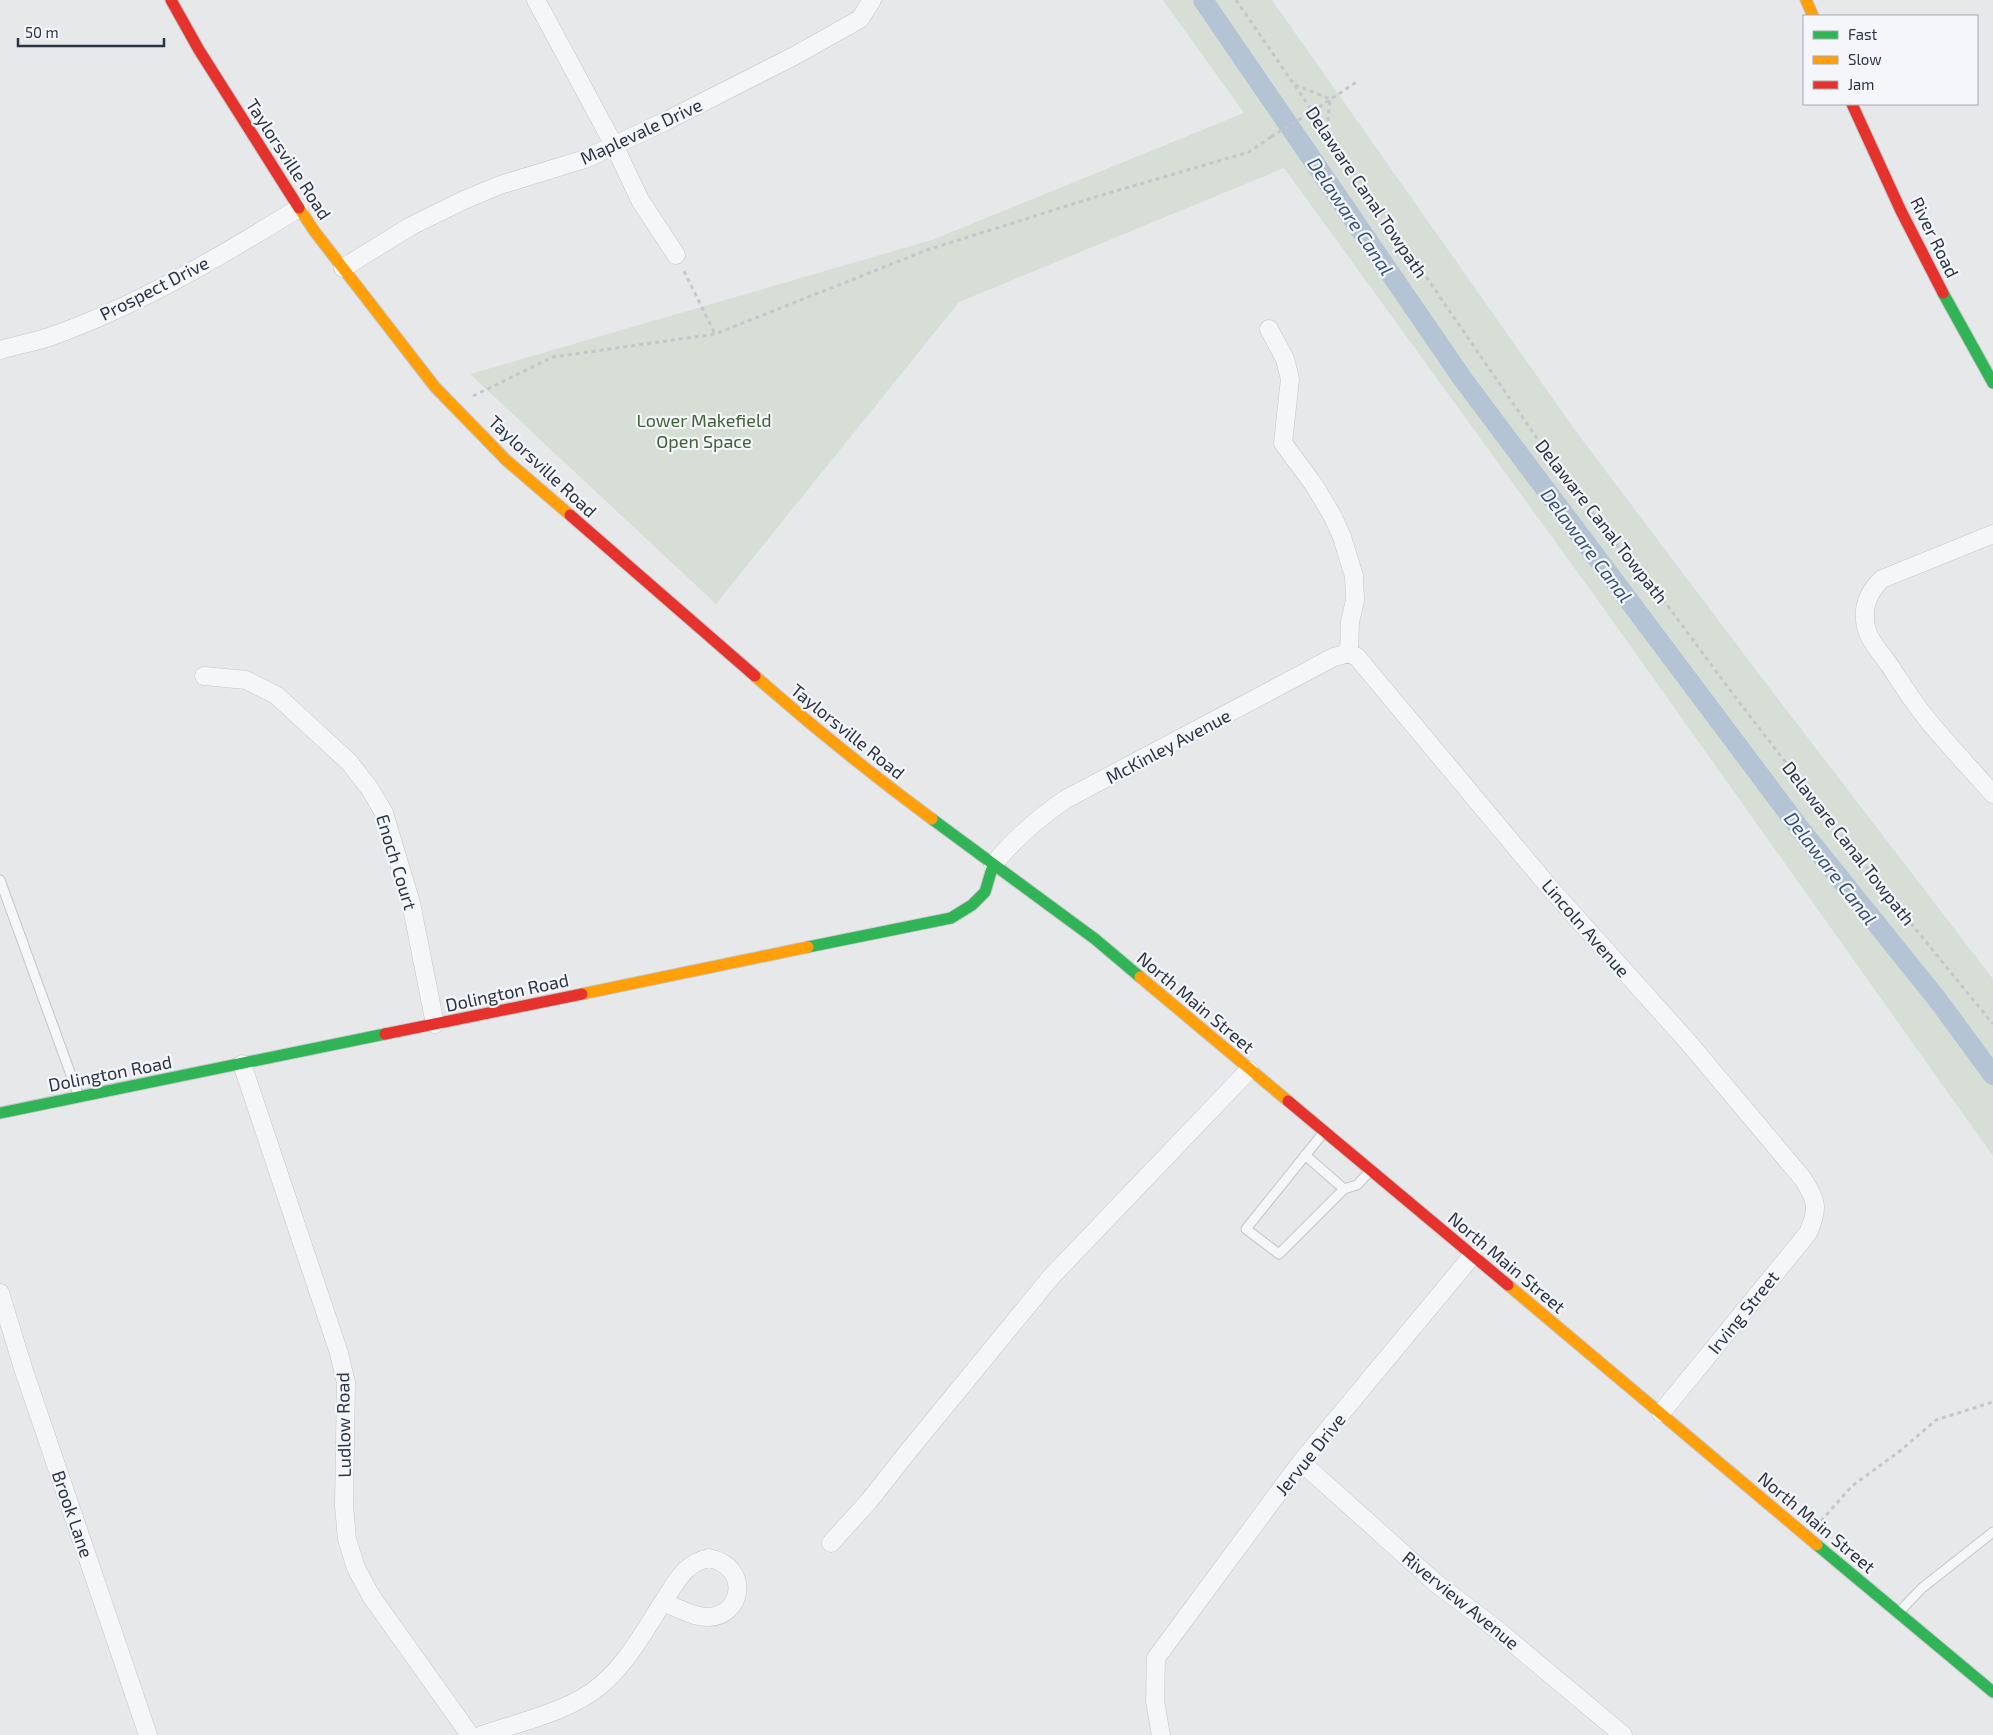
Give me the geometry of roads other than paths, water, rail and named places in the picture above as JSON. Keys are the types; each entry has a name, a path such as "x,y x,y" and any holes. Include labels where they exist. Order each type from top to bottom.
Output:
{"main road":[{"name":"Taylorsville Road","path":"171,0 204,58 299,208 412,358 453,406 506,460 752,675 883,783 993,865"},
{"path":"1806,0 1814,15"},
{"name":"River Road","path":"1852,105 1918,243 1969,343 1993,383"},
{"name":"Dolington Road","path":"0,1113 951,918 972,905 985,892 993,865"},
{"name":"North Main Street","path":"993,865 1095,939 1993,1692"}],"street":[{"path":"536,0 615,147 640,200 676,255"},
{"name":"Maplevale Drive","path":"343,268 411,226 464,200 500,185 585,159 615,147 796,56 860,19 872,0"},
{"name":"Prospect Drive","path":"0,350 51,336 123,306 225,252 299,208"},
{"path":"1269,329 1285,359 1290,380 1283,443 1314,485 1332,516 1342,537 1354,576 1355,600 1350,622 1349,648"},
{"path":"1993,534 1882,579 1872,588 1865,613 1866,627 1872,644 1888,663 1926,719 1993,794"},
{"name":"McKinley Avenue","path":"993,865 1023,832 1066,799 1349,648"},
{"name":"Lincoln Avenue","path":"1349,648 1549,887 1688,1042 1803,1178 1816,1206"},
{"name":"Enoch Court","path":"204,676 246,680 276,695 349,762 370,789 384,814 411,903 435,1024"},
{"name":"Ludlow Road","path":"242,1064 339,1352 346,1383 344,1506 347,1539 356,1568 371,1596 470,1735"},
{"path":"831,1543 869,1501 1051,1277 1250,1070"},
{"name":"Irving Street","path":"1661,1413 1808,1232 1815,1217 1816,1206"},
{"name":"Jervue Drive","path":"1160,1735 1155,1701 1156,1658 1301,1462 1472,1256"},
{"name":"Brook Lane","path":"0,1293 27,1381 148,1735"},
{"name":"Riverview Avenue","path":"1301,1462 1437,1584 1495,1628 1623,1735"},
{"path":"482,1735 561,1708 586,1696 600,1686 613,1674 663,1602"}],"lane":[{"path":"0,880 80,1097"},
{"path":"1324,1132 1246,1229 1279,1254 1344,1189 1357,1185 1370,1171"},
{"path":"1305,1155 1344,1189"},
{"path":"1899,1613 1922,1588 1993,1532"}],"waterway":[{"name":"Delaware Canal","path":"1203,0 1462,378 1801,830 1937,999 1993,1075"}],"park label":[{"name":"Lower Makefield Open Space","path":"704,430"}]}
